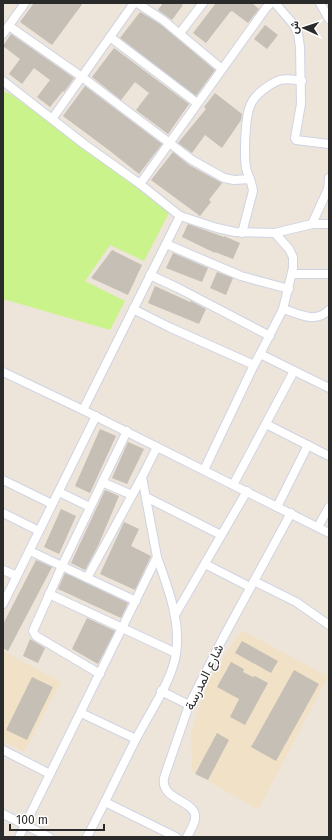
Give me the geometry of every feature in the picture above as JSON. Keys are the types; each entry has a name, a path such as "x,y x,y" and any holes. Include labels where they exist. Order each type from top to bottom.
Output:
{"street":[{"path":"3,34 25,3"},
{"path":"52,119 134,3"},
{"path":"137,3 180,33 222,69"},
{"path":"180,33 203,3"},
{"path":"275,3 298,34 302,81 301,104 295,138 296,140 329,144"},
{"path":"320,3 329,19"},
{"path":"140,184 170,144 267,5"},
{"path":"9,26 82,77 192,160 224,178 234,180 250,179"},
{"path":"110,38 197,104"},
{"path":"242,233 253,191 246,168 246,125 250,105 257,95 280,80 293,79 302,81"},
{"path":"3,81 180,216 217,228 242,233 275,233 312,224 329,224"},
{"path":"312,224 328,189 329,178"},
{"path":"83,410 180,216"},
{"path":"204,470 254,365 283,309 289,289 293,257 289,249 275,233"},
{"path":"166,244 241,276 289,289"},
{"path":"292,274 329,274"},
{"path":"150,275 270,336"},
{"path":"133,309 171,328 254,365"},
{"path":"283,309 317,318 324,315 329,310"},
{"path":"260,354 329,388"},
{"path":"233,485 294,371"},
{"path":"3,372 127,431 329,533"},
{"path":"3,604 96,416"},
{"path":"266,424 329,456"},
{"path":"100,674 36,636 34,634 34,627 127,431"},
{"path":"277,507 308,445"},
{"path":"86,578 157,447"},
{"path":"87,837 161,691 172,667 176,653 175,616 158,557 142,477"},
{"path":"3,480 52,504"},
{"path":"102,482 132,495"},
{"path":"175,616 247,491"},
{"path":"59,492 90,507"},
{"path":"146,497 221,535"},
{"path":"318,527 329,507"},
{"path":"3,513 39,531"},
{"name":"شارع المدرسة","path":"187,837 195,820 193,810 166,792 163,783 189,705 291,513"},
{"path":"30,551 136,601"},
{"path":"19,837 158,557"},
{"path":"205,564 296,602 329,625"},
{"path":"3,570 17,576"},
{"path":"49,594 176,653"},
{"path":"161,691 189,705"},
{"path":"80,713 136,739"},
{"path":"3,750 50,774"},
{"path":"105,802 176,837"},
{"path":"3,814 49,837"}],"shaded area":[{"path":"242,630 328,677 258,810 192,771 191,732 209,679"},
{"path":"3,651 61,682 24,752 3,741"}],"green space":[{"path":"3,91 12,95 170,211 144,261 110,245 85,281 125,301 110,330 3,299"}],"building":[{"path":"34,3 83,3 52,45 20,22"},
{"path":"163,3 180,3 183,5 172,20 158,10"},
{"path":"216,3 252,3 259,9 248,23 232,11 230,12 206,43 193,33"},
{"path":"140,12 160,24 215,70 196,96 120,38"},
{"path":"265,25 278,35 267,49 254,39"},
{"path":"11,34 74,78 64,92 63,91 50,107 37,97 50,80 34,68 22,84 9,74 20,59 3,46"},
{"path":"114,48 189,104 168,134 136,110 149,93 135,82 121,100 92,77"},
{"path":"85,86 162,144 139,174 63,116"},
{"path":"215,93 242,114 241,120 222,148 205,135 192,153 178,143 206,109 204,107"},
{"path":"173,152 189,165 222,183 209,200 211,202 200,216 151,180"},
{"path":"188,224 240,243 233,259 215,253 182,237"},
{"path":"112,250 142,265 128,295 91,278"},
{"path":"173,253 208,268 202,282 166,268"},
{"path":"217,272 233,278 226,295 210,288"},
{"path":"155,286 206,309 199,324 148,303"},
{"path":"100,429 116,436 90,493 75,486"},
{"path":"128,442 144,449 127,484 112,478"},
{"path":"105,490 119,496 98,546 85,570 71,563"},
{"path":"61,509 76,516 59,554 44,547"},
{"path":"124,522 139,529 131,546 151,556 135,590 100,574"},
{"path":"36,560 52,567 8,651 3,648 3,624"},
{"path":"65,573 128,603 121,618 58,589"},
{"path":"87,618 115,631 98,664 72,649"},
{"path":"30,639 45,648 38,663 23,656"},
{"path":"242,641 278,661 271,673 235,653"},
{"path":"231,662 244,669 243,672 268,683 245,725 230,717 239,699 217,687"},
{"path":"294,670 319,684 276,761 251,747"},
{"path":"32,677 53,687 27,740 6,730"},
{"path":"217,733 229,740 208,780 195,774"}]}
